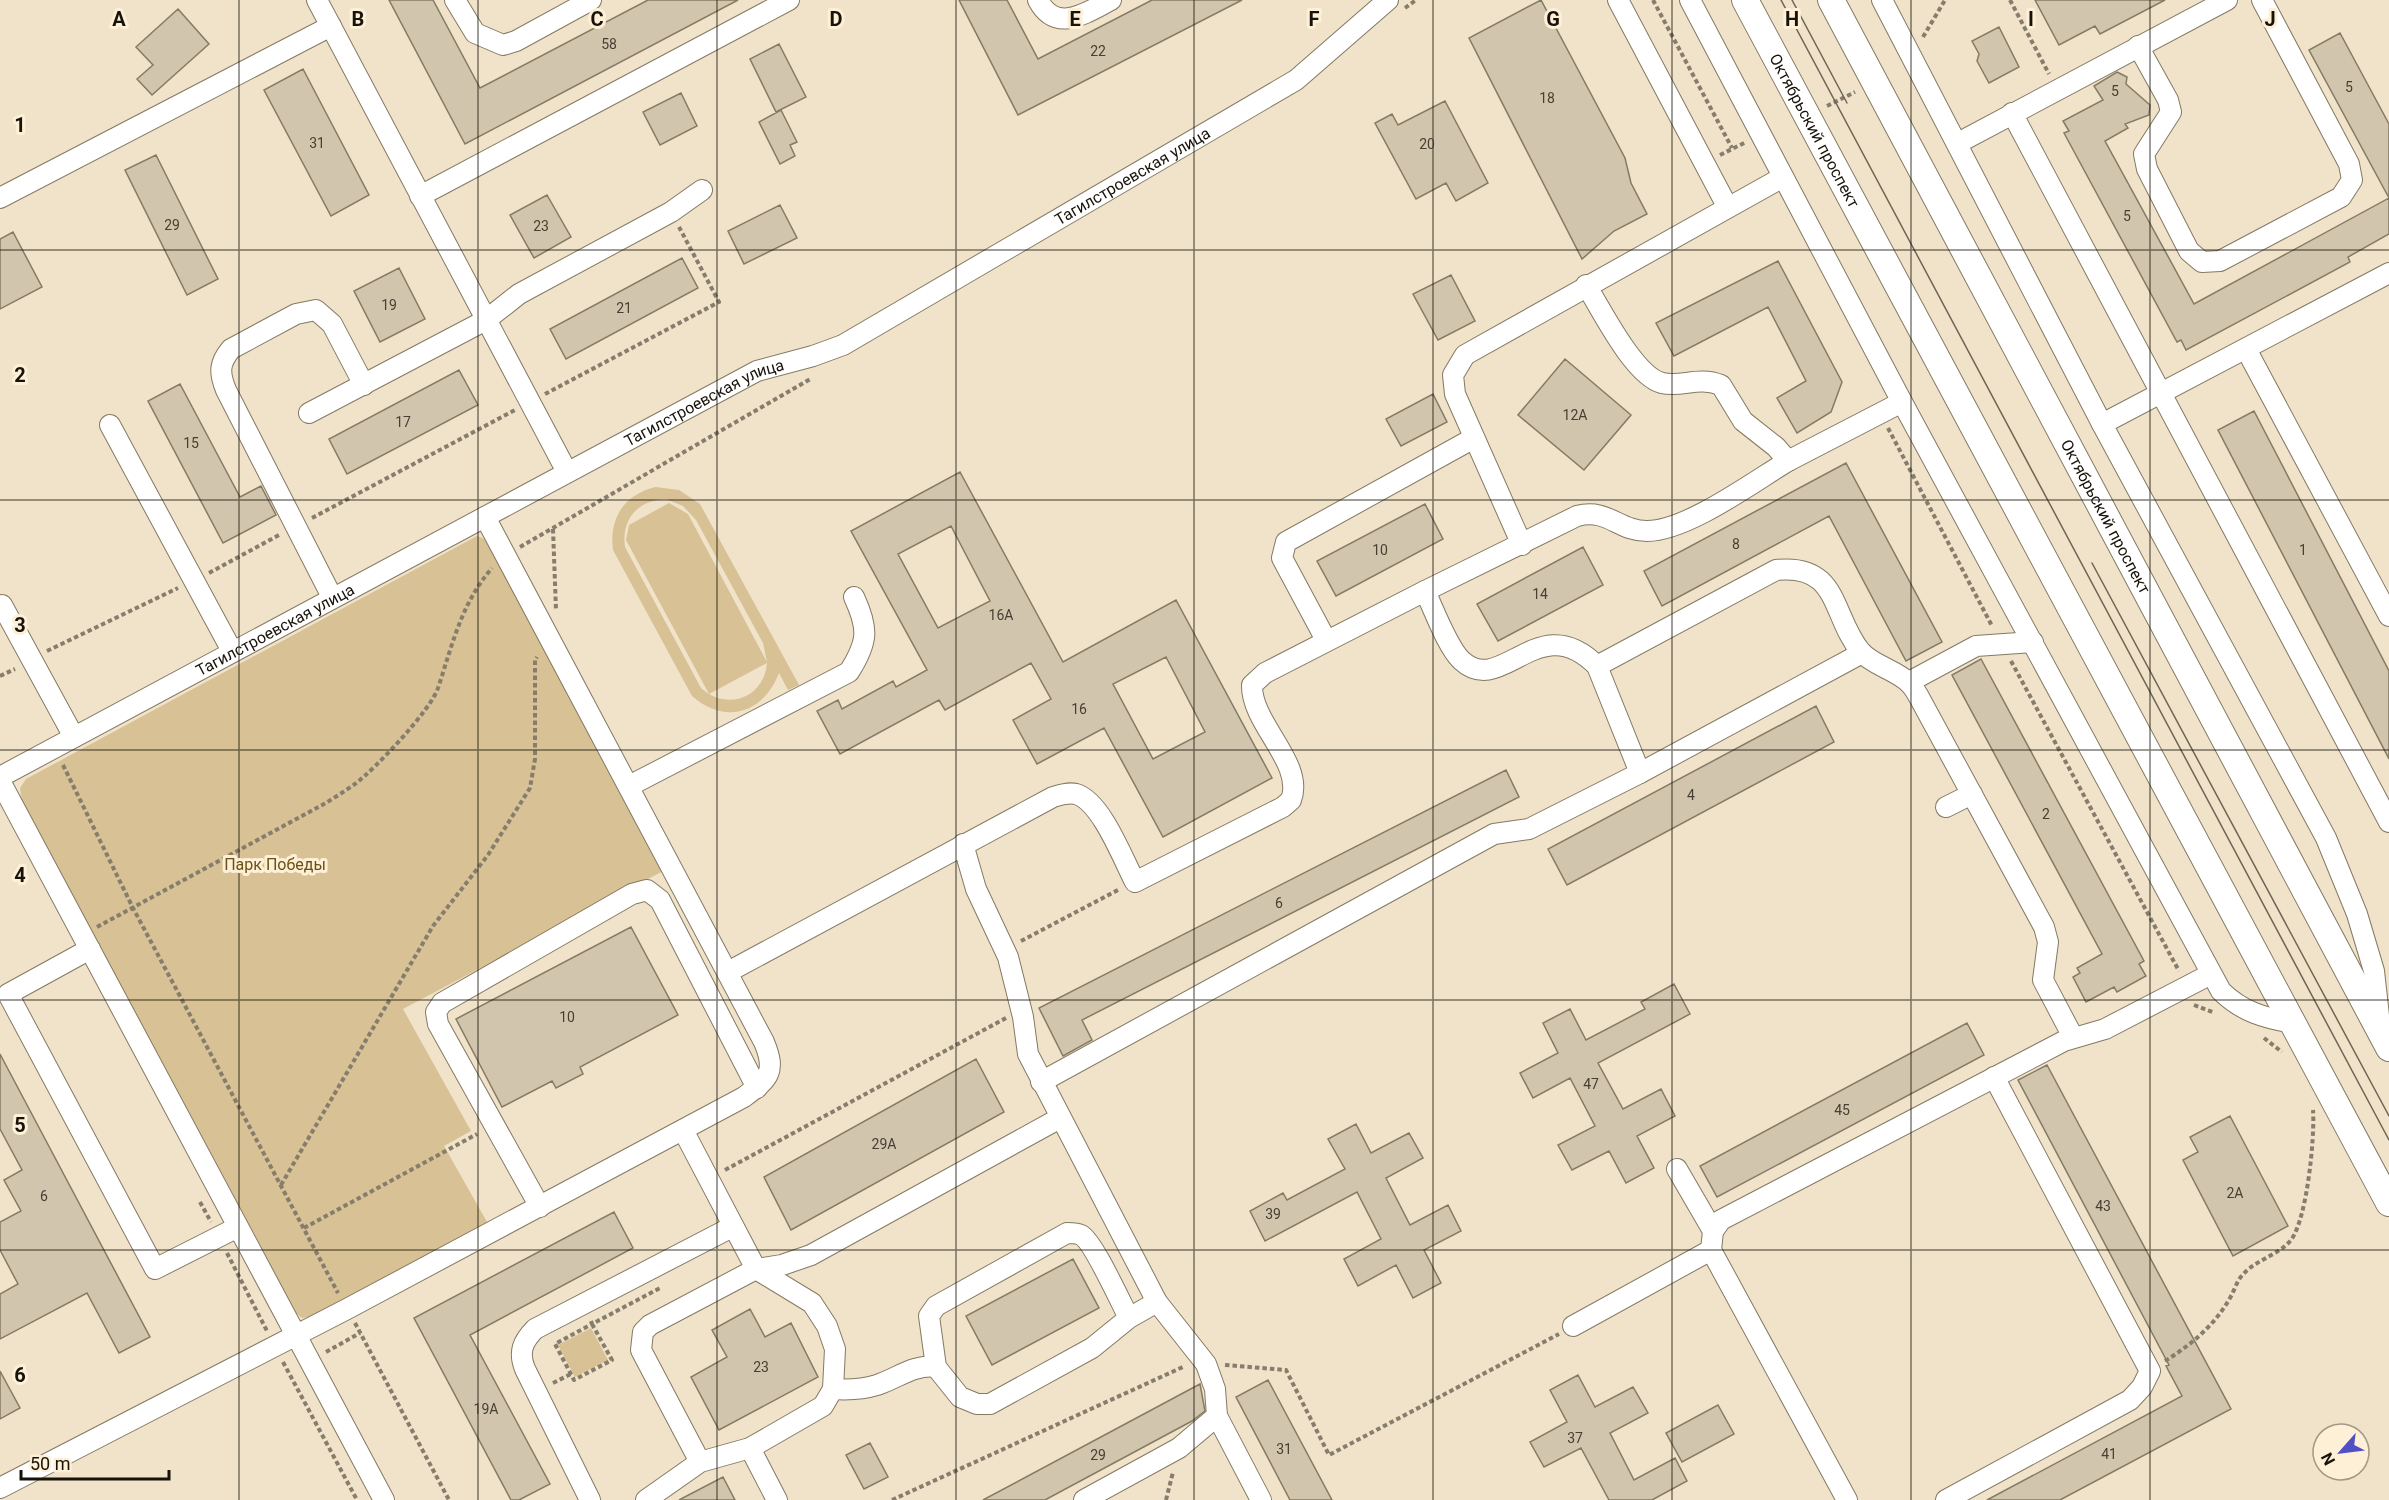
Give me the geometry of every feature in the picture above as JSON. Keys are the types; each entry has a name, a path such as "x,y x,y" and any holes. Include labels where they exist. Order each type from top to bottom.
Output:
{"main road":[{"name":"Октябрьский проспект","path":"1745,0 2389,1203"},
{"name":"Октябрьский проспект","path":"1831,0 2385,1041"}],"street":[{"path":"317,0 567,472"},
{"path":"455,0 475,33 503,45 516,41 591,0"},
{"path":"420,196 789,0"},
{"path":"1038,0 1051,16 1069,20 1111,0"},
{"path":"1618,0 1727,206"},
{"path":"1690,0 1902,402 2221,992 2242,1010 2267,1019 2293,1023"},
{"name":"Октябрьский проспект","path":"1882,0 2103,424 2326,838 2381,967 2385,1041"},
{"path":"1958,142 2227,0"},
{"path":"2138,46 2168,99 2171,112 2144,154 2146,169 2189,251 2202,262 2220,261 2341,197 2352,180 2349,164 2262,0"},
{"name":"Тагилстроевская улица","path":"0,777 757,371 813,356 862,334 1296,80 1393,7"},
{"path":"0,198 331,26"},
{"path":"2012,112 2389,822"},
{"path":"1522,545 1474,438 1453,384 1454,375 1465,355 1727,206 1783,177"},
{"path":"309,413 486,320 519,294 671,212 702,190"},
{"path":"2103,424 2389,273"},
{"path":"1586,285 1611,327 1652,380 1664,384 1704,380 1721,385 1743,421 1776,447 1788,461"},
{"path":"332,597 221,379 220,368 224,357 231,349 296,314 316,310 332,324 364,385"},
{"path":"2246,349 2389,616"},
{"path":"728,972 963,844 1053,797 1066,793 1076,794 1098,811 1135,882 1282,807 1291,800 1294,782 1255,706 1252,685 1265,673 1326,640 1577,516 1593,512 1631,529 1647,531 1667,529 1723,500 1788,461 1902,402"},
{"path":"110,426 232,651"},
{"path":"1326,640 1282,558 1286,542 1474,438"},
{"path":"0,1488 347,1309 683,1130 757,1088 766,1080 771,1070 770,1057 728,972 485,517"},
{"path":"1597,666 1776,570 1791,568 1803,570 1827,588 1862,653 1909,682 1926,726 1972,794 2047,934 2048,956 2043,980 2073,1037"},
{"path":"1425,591 1460,659 1471,667 1485,670 1502,667 1543,645 1562,644 1585,653 1597,666 1640,773"},
{"path":"629,786 849,672 862,652 866,631 854,597"},
{"path":"2,605 23,664 74,737"},
{"path":"1909,682 1976,646 2033,642"},
{"path":"1041,1082 1494,834 1529,829 1640,773 1862,653"},
{"path":"0,781 384,1500"},
{"path":"1946,807 1972,794"},
{"path":"963,844 976,889 1005,950 1021,1010 1028,1054 1157,1302 1206,1364 1215,1389 1217,1416 1261,1500"},
{"path":"540,1207 438,1024 436,1012 438,1007 632,894 647,890 660,900 757,1088"},
{"path":"86,942 8,994 155,1269 238,1227"},
{"path":"1573,1326 1712,1241 1721,1220 2073,1037 2104,1029 2187,995 2211,974"},
{"path":"1946,1500 2130,1400 2142,1388 2150,1371 1994,1077"},
{"path":"700,1462 641,1350 644,1332 650,1325 756,1269 782,1265 811,1255 1060,1118"},
{"path":"646,1500 700,1462 750,1448 823,1406 833,1389 835,1348 827,1326 812,1303 756,1269 683,1130"},
{"path":"1677,1169 1847,1500"},
{"path":"590,1500 521,1360 524,1342 536,1329 732,1227"},
{"path":"1129,1318 1084,1236 1067,1233 936,1306 929,1316 936,1367 960,1397 977,1404 990,1404 1092,1348 1129,1318 1157,1302"},
{"path":"833,1389 876,1385 925,1365 936,1367"},
{"path":"1084,1500 1179,1448 1217,1416"},
{"path":"750,1448 777,1500"}],"path":[{"path":"1393,7 1416,0"},
{"path":"1653,0 1732,148"},
{"path":"1913,60 1945,0"},
{"path":"2010,0 2057,89"},
{"path":"1807,116 1874,81"},
{"path":"1704,164 1762,135"},
{"path":"23,664 194,581 719,302 671,212"},
{"path":"86,942 133,908 324,804 357,783 428,705 438,689 451,640 466,607 482,579 505,556 817,375"},
{"path":"1880,414 2187,995 2220,1015"},
{"path":"281,1186 434,926 488,855 530,788 535,759 535,660 551,641 557,609 553,529"},
{"path":"72,757 62,763 133,908 448,1500"},
{"path":"1005,950 1135,882"},
{"path":"709,1179 1021,1010"},
{"path":"2262,1037 2285,1056"},
{"path":"2150,1371 2194,1342 2230,1299 2238,1280 2247,1269 2290,1241 2298,1228 2310,1166 2312,1102"},
{"path":"304,1228 494,1124"},
{"path":"197,1196 357,1500"},
{"path":"592,1324 612,1360 574,1380 555,1344 592,1324"},
{"path":"892,1500 1179,1367 1206,1364 1286,1370 1329,1455 1573,1326"}],"green space":[{"path":"655,487 679,490 700,504 799,685 788,690 779,673 763,698 742,711 717,710 692,696 613,550 612,538 616,518 627,502","holes":["666,499 683,506 696,520 763,643 767,662 688,514 669,503 629,525 626,540 709,693 701,688 625,547 624,537 629,520 640,507 656,500","767,663 759,685 742,698 721,699 709,694"]},
{"name":"Парк Победы","path":"477,536 489,541 663,871 403,1009 471,1131 444,1146 487,1222 313,1316 302,1318 292,1310 22,802 20,788 26,779"},
{"path":"591,1328 608,1360 575,1377 558,1345"}],"building":[{"path":"389,0 433,0 480,88 648,0 738,0 465,144"},
{"path":"959,0 1007,0 1038,59 1152,0 1242,0 1018,115"},
{"path":"1541,0 1625,158 1631,183 1647,214 1614,231 1582,259 1469,38"},
{"path":"2035,0 2165,0 2100,34 2095,26 2059,45"},
{"path":"178,9 209,44 152,95 137,79 153,65 136,47"},
{"path":"1999,27 2019,67 1989,83 1977,61 1979,54 1972,41"},
{"path":"2340,33 2389,124 2389,198 2309,50"},
{"path":"779,44 806,97 776,112 750,59"},
{"path":"303,69 369,195 331,216 264,90"},
{"path":"2117,72 2127,77 2126,84 2150,105 2149,115 2125,124 2128,128 2105,141 2194,304 2389,198 2389,234 2348,257 2350,262 2186,350 2181,340 2177,342 2064,133 2069,131 2063,121 2103,100 2094,86"},
{"path":"681,93 697,126 660,145 643,112"},
{"path":"1445,101 1488,183 1456,201 1446,183 1416,199 1375,123 1392,114 1398,125"},
{"path":"781,110 797,142 790,145 795,156 780,164 759,122"},
{"path":"156,155 218,279 187,295 125,170"},
{"path":"547,195 571,237 534,258 510,215"},
{"path":"780,205 797,238 744,264 728,231"},
{"path":"13,232 42,287 0,309 0,239"},
{"path":"682,258 698,288 566,359 550,329"},
{"path":"1778,261 1842,382 1831,412 1797,433 1777,398 1806,381 1768,307 1674,356 1656,323"},
{"path":"399,268 425,319 380,342 354,291"},
{"path":"1451,275 1475,321 1438,340 1413,294"},
{"path":"1565,359 1631,415 1584,470 1518,415"},
{"path":"459,370 478,405 347,474 329,439"},
{"path":"180,384 240,497 261,486 276,515 223,543 148,401"},
{"path":"1433,394 1447,422 1401,446 1386,419"},
{"path":"2254,411 2389,671 2389,759 2218,430"},
{"path":"1846,463 1942,642 1906,661 1829,516 1662,606 1644,571"},
{"path":"960,472 1063,662 1176,600 1272,778 1163,837 1104,728 1037,764 1013,720 1051,699 1031,663 945,710 939,700 840,754 817,711 838,700 842,709 893,681 896,687 927,670 851,531","holes":["951,526 990,601 938,628 898,554","1166,657 1205,732 1153,759 1113,684"]},
{"path":"1425,504 1443,539 1336,596 1317,561"},
{"path":"1583,547 1603,585 1498,641 1477,604"},
{"path":"1981,659 2144,961 2139,964 2146,976 2117,992 2114,987 2086,1002 2073,977 2080,973 2077,968 2102,954 1952,675"},
{"path":"1816,706 1834,742 1567,885 1548,849"},
{"path":"1506,770 1519,797 1082,1020 1092,1040 1063,1056 1039,1008"},
{"path":"631,927 678,1015 580,1067 583,1074 556,1088 552,1081 502,1107 456,1019"},
{"path":"1674,984 1690,1014 1598,1063 1623,1109 1661,1089 1675,1116 1637,1136 1654,1168 1626,1183 1609,1151 1572,1170 1558,1145 1595,1126 1570,1078 1533,1098 1520,1073 1558,1053 1543,1023 1570,1009 1586,1040 1645,1009 1641,1002"},
{"path":"1967,1023 1984,1055 1717,1197 1700,1166"},
{"path":"0,1054 150,1337 119,1353 87,1293 0,1339 0,1294 18,1284 0,1250 0,1222 21,1211 4,1180 22,1170 0,1129"},
{"path":"976,1059 1004,1112 791,1230 764,1177"},
{"path":"2047,1065 2231,1409 2060,1500 1987,1500 2182,1396 2166,1366 2169,1365 2018,1080"},
{"path":"2230,1116 2288,1226 2233,1256 2183,1160 2198,1152 2190,1137"},
{"path":"1356,1124 1371,1153 1409,1133 1423,1158 1386,1178 1410,1225 1448,1205 1461,1231 1424,1250 1441,1283 1413,1298 1396,1265 1358,1286 1344,1259 1381,1239 1357,1192 1265,1241 1250,1211 1283,1193 1287,1200 1345,1169 1328,1139"},
{"path":"614,1212 633,1248 470,1335 550,1484 519,1500 511,1500 414,1318"},
{"path":"1073,1259 1099,1308 992,1365 966,1316"},
{"path":"750,1309 765,1337 791,1323 818,1377 719,1430 691,1377 727,1357 712,1330"},
{"path":"0,1371 20,1408 0,1419"},
{"path":"1578,1375 1595,1407 1633,1387 1648,1413 1610,1433 1634,1480 1675,1458 1687,1481 1652,1500 1609,1500 1581,1448 1544,1467 1530,1442 1567,1422 1550,1390"},
{"path":"1268,1380 1332,1500 1290,1500 1236,1397"},
{"path":"1200,1384 1205,1411 1192,1421 1045,1500 983,1500"},
{"path":"1718,1405 1734,1434 1682,1462 1666,1433"},
{"path":"870,1443 888,1477 864,1489 846,1455"},
{"path":"723,1477 735,1500 679,1500"}],"tram line":[{"path":"1781,0 2389,1140"},
{"path":"1792,0 1847,103"},
{"path":"2092,563 2389,1116"}]}
